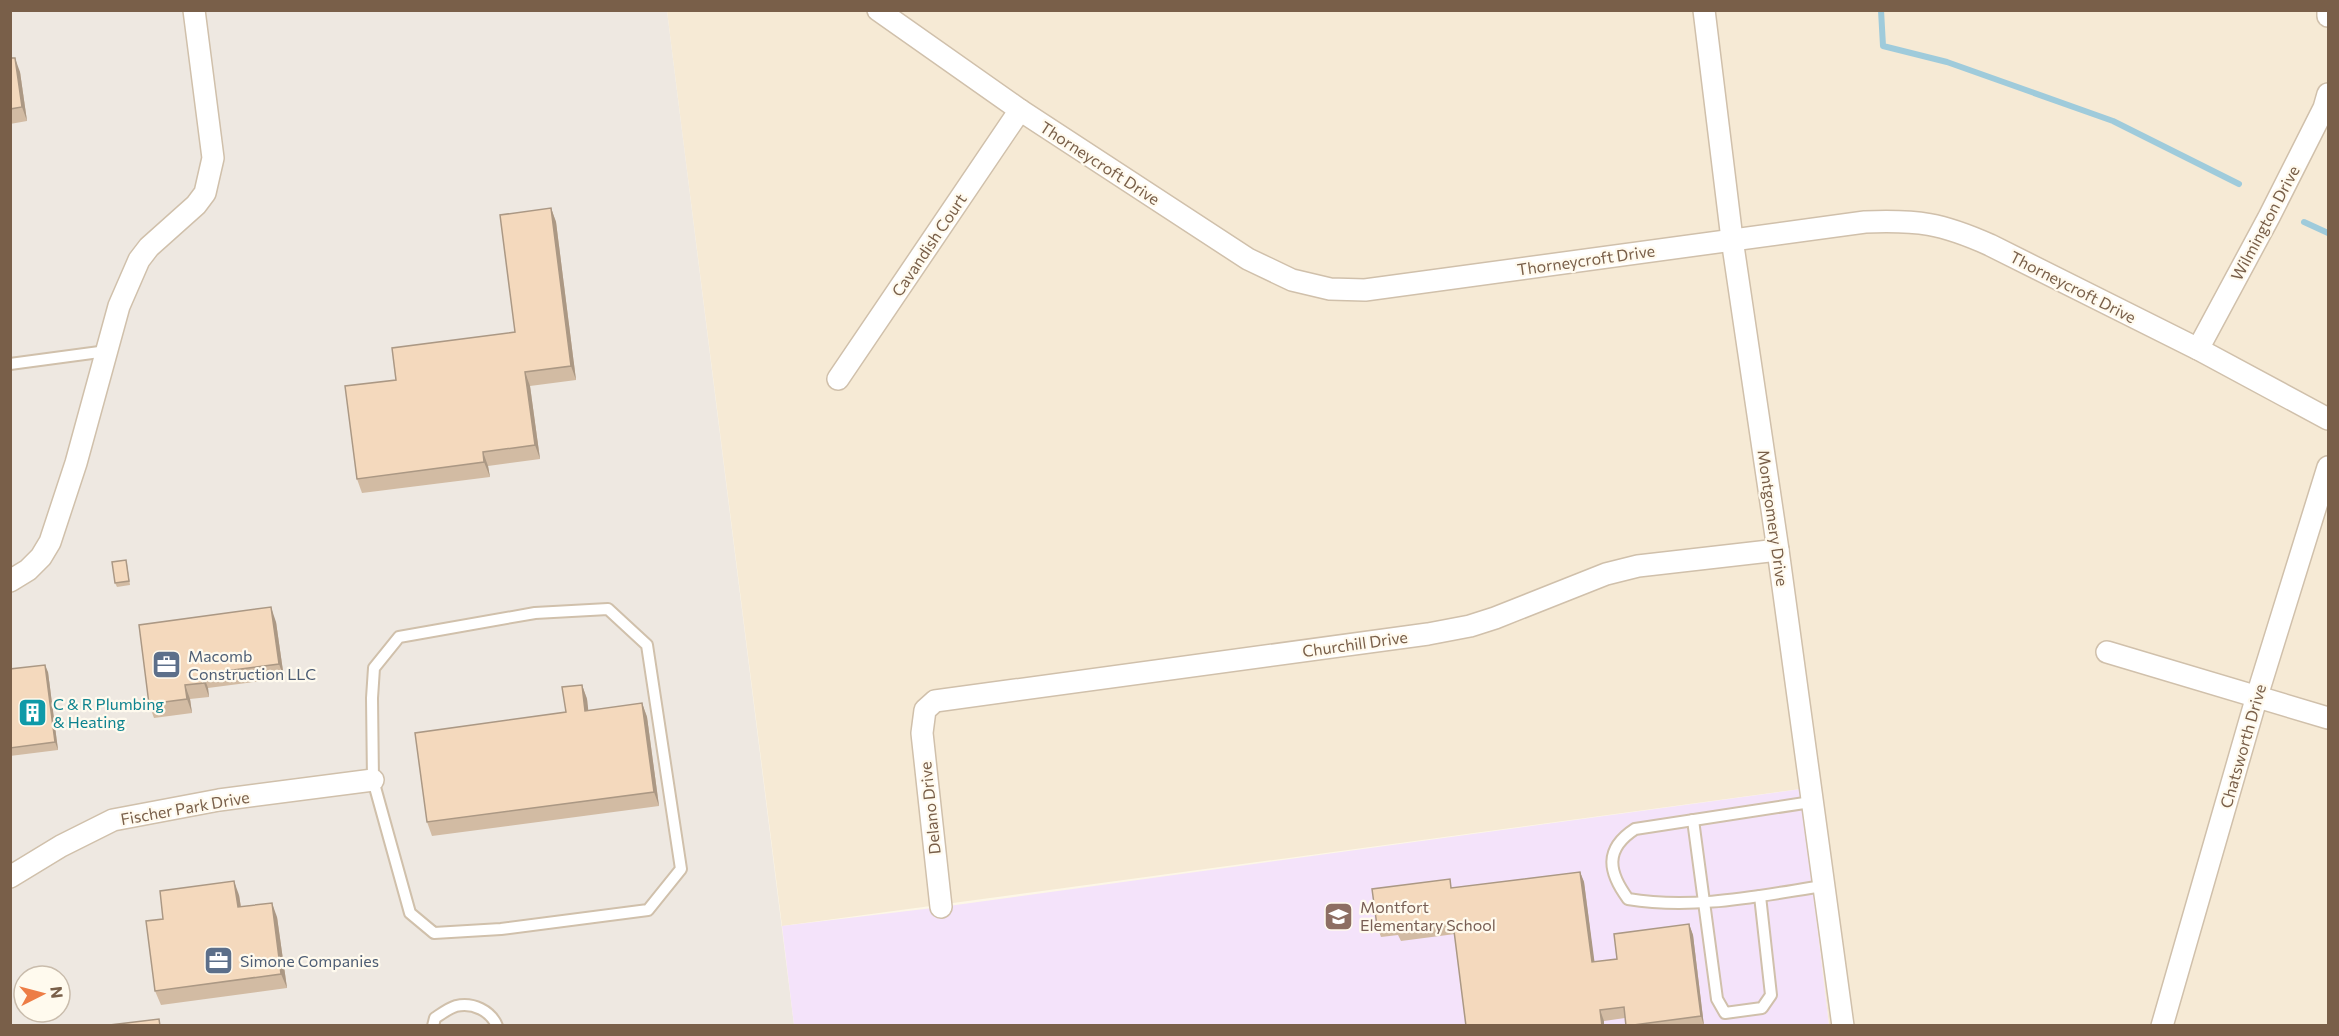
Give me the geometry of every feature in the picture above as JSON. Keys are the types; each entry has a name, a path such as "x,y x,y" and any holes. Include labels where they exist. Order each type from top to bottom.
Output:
{"street":[{"path":"10,581 28,570 50,542 76,463 118,306 139,260 149,247 196,205 205,193 213,158 194,10"},
{"name":"Thorneycroft Drive","path":"878,10 1020,110 1248,259 1292,280 1330,289 1365,290 1865,222 1905,221 1934,224 1961,232 1990,245 2198,349 2328,419"},
{"name":"Montgomery Drive","path":"1704,10 1732,239 1778,550 1822,886 1843,1026"},
{"path":"2328,10 2328,16"},
{"name":"Wilmington Drive","path":"2198,349 2270,217 2324,108 2328,94"},
{"name":"Cavandish Court","path":"838,379 1020,110"},
{"name":"Chatsworth Drive","path":"2162,1026 2257,696 2328,467"},
{"name":"Churchill Drive","path":"925,710 935,701 942,699 1428,634 1470,626 1495,618 1606,574 1638,566 1778,550"},
{"path":"2107,652 2328,718"},
{"name":"Delano Drive","path":"925,710 922,733 941,907"},
{"name":"Fischer Park Drive","path":"10,877 61,846 113,820 219,800 373,780"}],"lane":[{"path":"10,364 106,351"},
{"path":"608,609 648,645 681,869 648,910 501,929 434,933 410,913 373,780 374,668 399,637 535,613 608,609"},
{"path":"1811,801 1635,829 1620,839 1611,855 1616,883 1628,900 1705,904 1822,886"},
{"path":"1693,820 1717,999 1725,1013 1762,1008 1771,995 1760,896"},
{"path":"433,1026 435,1018 457,1006 479,1007 493,1016 497,1026"}],"shaded area":[{"path":"10,11 667,11 794,1025 11,1025"},
{"path":"667,11 2328,11 2328,1025 1829,1025 1801,789 782,926"},
{"name":"Montfort Elementary School","path":"1801,789 1829,1025 794,1025 782,926 941,907"}],"building":[{"path":"10,58 15,58 22,107 10,109"},
{"path":"551,208 571,366 525,372 535,445 483,452 484,462 357,479 345,386 396,380 392,348 515,332 500,215"},
{"path":"126,560 129,581 115,583 112,562"},
{"path":"271,607 279,664 203,674 204,683 185,685 187,699 149,704 139,625"},
{"name":"C & R Plumbing & Heating","path":"45,665 55,742 10,748 10,669"},
{"path":"582,685 585,711 642,703 654,792 427,822 415,733 566,712 562,687"},
{"path":"1580,872 1592,962 1617,959 1614,934 1689,924 1701,1016 1626,1026 1624,1007 1600,1010 1602,1026 1466,1026 1453,923 1397,930 1396,924 1377,926 1372,889 1450,879 1451,888"},
{"name":"Simone Companies","path":"234,881 238,907 272,903 281,974 155,991 146,921 163,919 160,891"},
{"path":"159,1019 160,1026 110,1026 110,1025"}],"waterway":[{"path":"1881,10 1883,46 1947,62 2113,121 2239,184"},
{"path":"2304,222 2328,233"}],"place":[{"name":"Macomb Construction LLC","path":"167,665"},
{"name":"C & R Plumbing & Heating","path":"32,713"},
{"name":"Montfort Elementary School","path":"1339,916"},
{"name":"Simone Companies","path":"219,961"}]}
